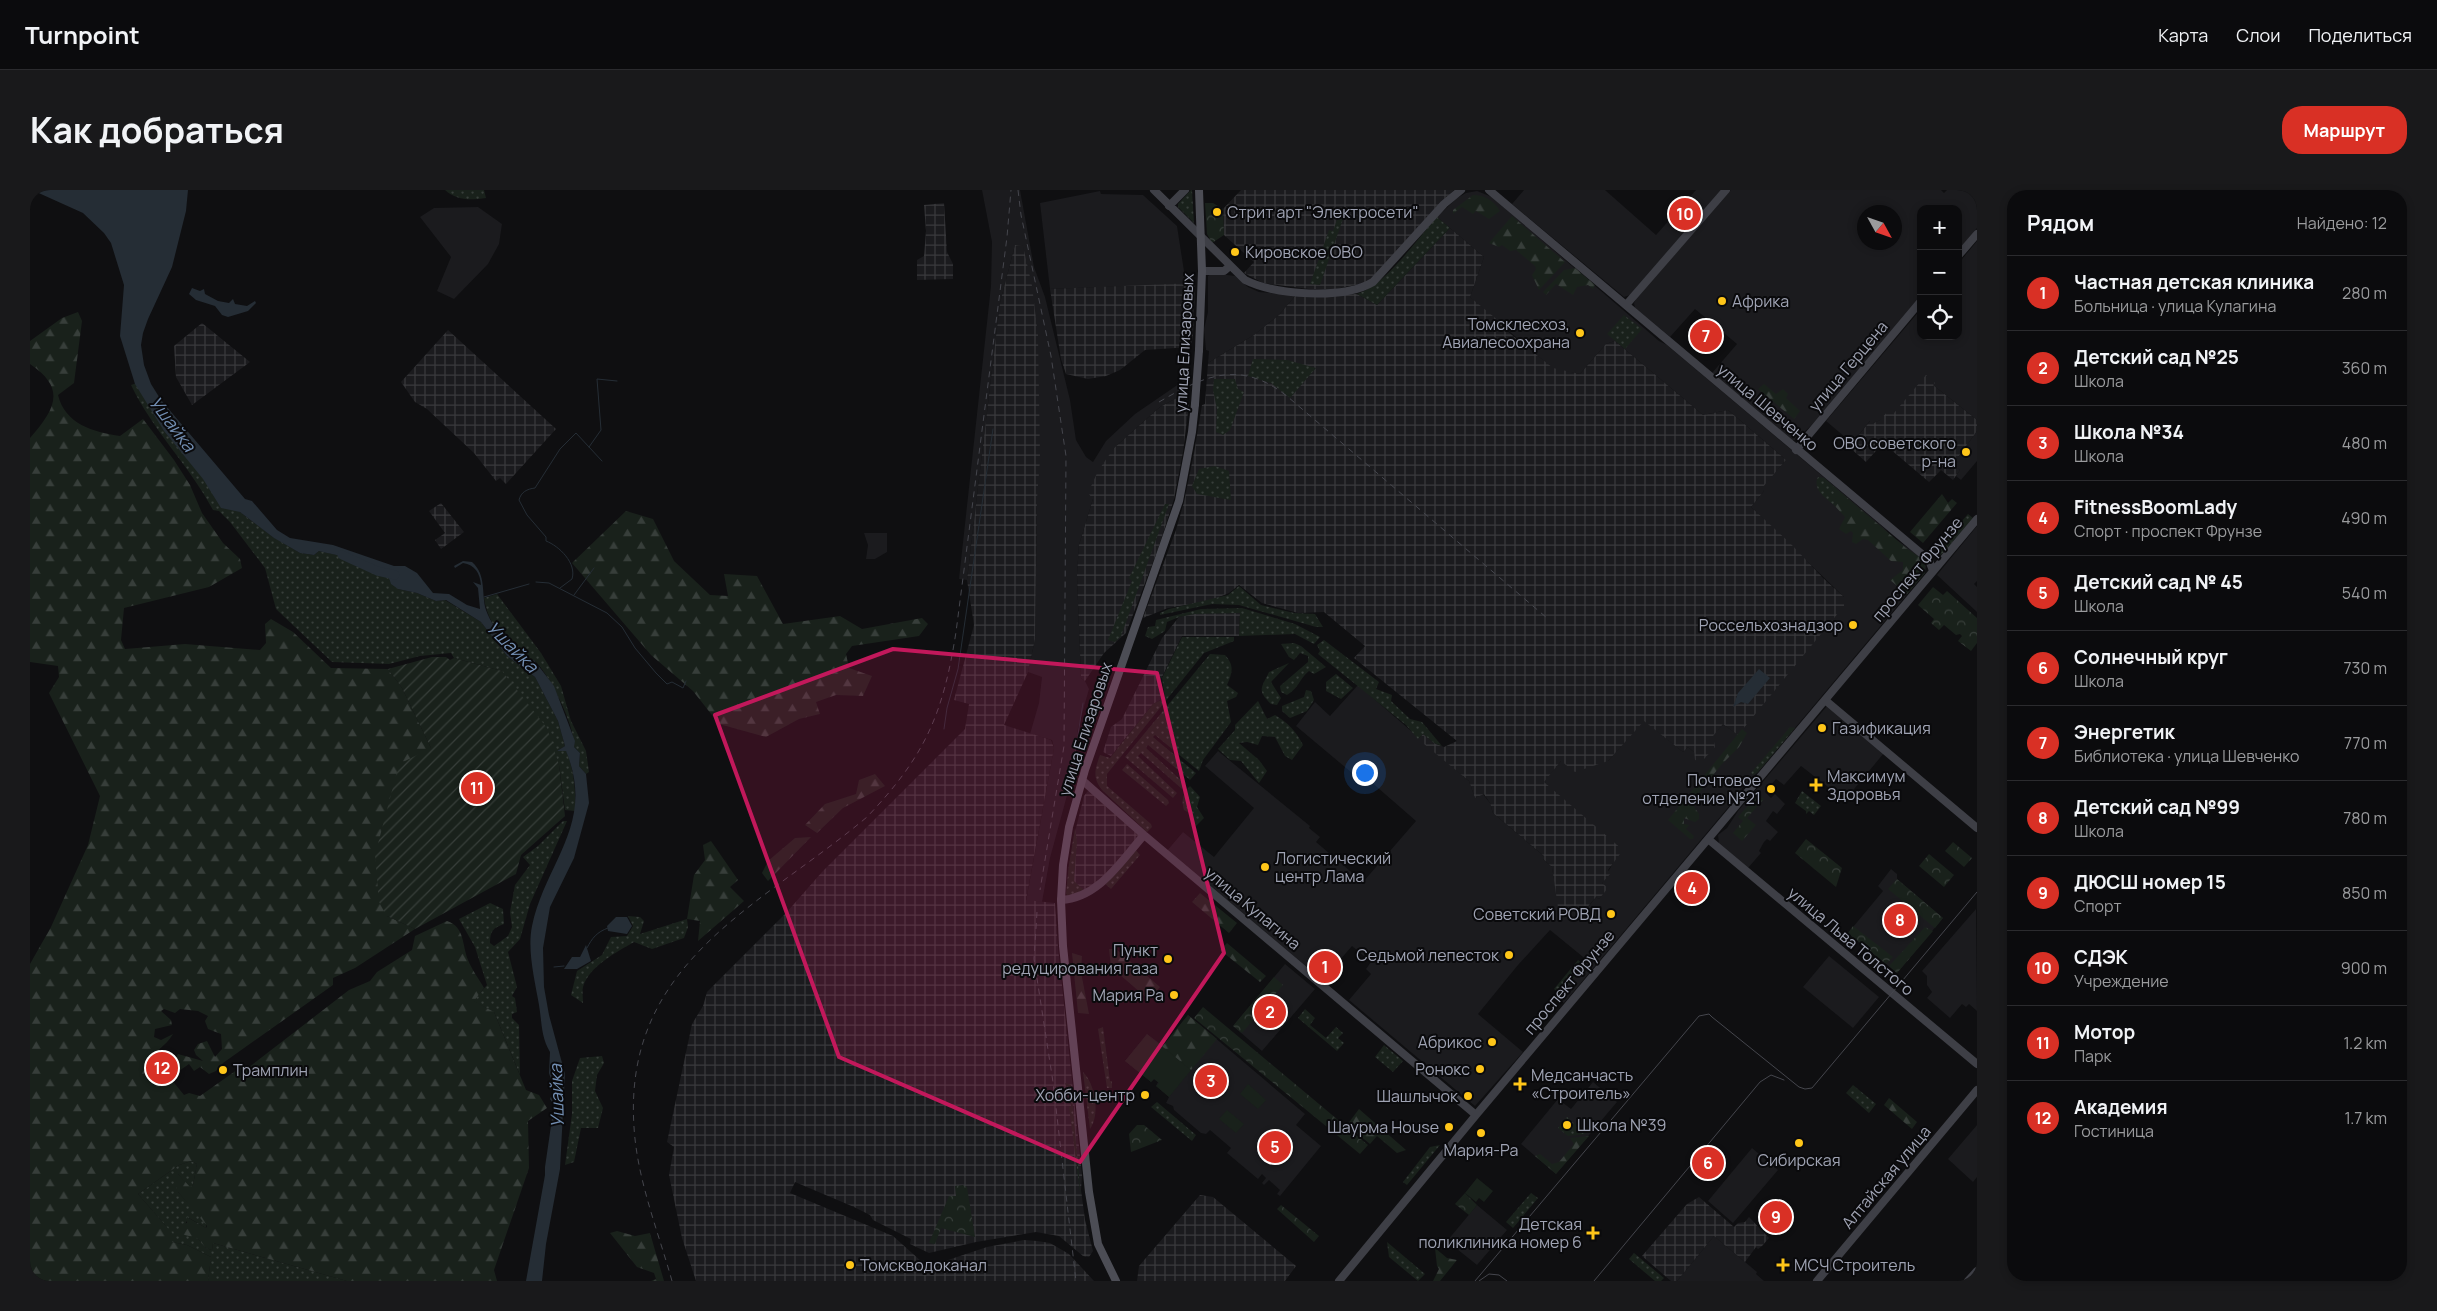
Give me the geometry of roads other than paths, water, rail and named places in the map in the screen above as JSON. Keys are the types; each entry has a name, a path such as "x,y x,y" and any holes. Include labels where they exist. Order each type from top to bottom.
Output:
{"main road":[{"name":"улица Елизаровых","path":"1116,1281 1098,1244 1092,1212 1063,946 1061,900 1063,865 1069,827 1082,780 1128,644 1171,528 1187,462 1195,404 1199,350 1202,271 1199,190"}],"street":[{"path":"1154,190 1201,239 1245,280 1260,287 1306,292 1359,289 1378,278 1444,204 1461,190"},
{"path":"1169,206 1185,190"},
{"name":"улица Шевченко","path":"1489,190 1929,560 1933,571"},
{"path":"1626,305 1726,190"},
{"path":"1962,251 1977,234"},
{"path":"1202,271 1224,271 1230,266"},
{"name":"улица Герцена","path":"1796,450 1917,306"},
{"name":"проспект Фрунзе","path":"1339,1281 1476,1115 1977,519"},
{"path":"1825,700 1977,828"},
{"name":"улица Кулагина","path":"1082,780 1144,835 1476,1115"},
{"path":"1061,900 1084,896 1099,886 1144,835"},
{"name":"улица Льва Толстого","path":"1708,839 1977,1064"},
{"name":"Алтайская улица","path":"1816,1281 1977,1090"},
{"path":"1968,1281 1977,1271"}],"water":[{"path":"32,190 188,190 186,211 172,267 148,319 141,345 144,365 151,384 161,400 245,499 252,501 277,530 290,538 333,545 394,566 405,566 417,573 433,593 449,594 467,605 480,609 478,588 473,582 481,585 478,573 467,564 463,563 455,568 454,566 463,561 472,562 477,567 482,579 486,610 493,625 519,653 534,660 554,686 575,741 574,747 580,753 579,766 586,774 589,803 574,858 550,907 543,948 544,987 549,1015 565,1074 560,1169 546,1244 542,1281 526,1281 545,1175 554,1105 550,1099 554,1089 549,1073 550,1052 543,1035 530,946 532,926 539,903 566,841 572,821 575,800 574,777 566,751 557,751 565,746 558,721 535,677 507,656 481,622 446,600 436,601 417,593 398,589 391,584 388,577 372,566 319,551 314,555 300,553 274,538 240,512 221,508 203,479 164,431 135,384 120,336 124,285 111,243 104,233 83,213"},
{"path":"192,288 200,291 204,289 205,294 218,301 229,303 233,299 235,304 247,306 255,301 256,303 248,311 228,317 222,315 215,306 196,300 189,294"},
{"path":"1759,669 1770,678 1748,704 1741,702 1733,707 1738,693"},
{"path":"616,917 627,917 632,926 627,934 608,931 607,926"},
{"path":"586,945 591,961 577,969 564,969 572,957 580,957"}],"waterway":[{"path":"589,447 601,430 597,379 617,381"},
{"path":"944,729 947,708 958,669 993,429"},
{"path":"560,588 572,579 572,567 566,556 546,541 546,537 527,515 519,500 525,491 535,488 560,449 576,433 602,461"},
{"name":"Ушайка","path":"342,555 377,571 395,575"},
{"path":"574,595 594,568"},
{"path":"536,582 549,583 607,613 622,627 635,648 667,684 672,682 683,688 686,681"},
{"path":"484,597 529,584"},
{"path":"1071,778 1083,703"},
{"path":"587,948 595,936 608,928"},
{"path":"554,967 564,966"}],"tram line":[{"path":"1475,1281 1699,1016 1709,1014 1799,1087 1805,1089 1812,1088 1977,892"},
{"path":"1594,1281 1760,1082 1771,1075 1784,1080"},
{"path":"1479,1281 1489,1274 1499,1275 1507,1281"}],"railway":[{"path":"672,1281 639,1166 634,1127 636,1070 651,1022 675,980 706,944 743,911 867,817 904,774 928,733 945,687 956,632 1007,237 1011,190"},
{"path":"1018,190 1021,215 1051,356 1066,456 1064,746 1040,890"},
{"path":"1159,402 1192,384 1223,375 1239,375 1254,378 1271,385 1288,397 1547,618"},
{"path":"1037,912 1034,959 1053,1082 1076,1281"}],"place":[{"name":"Стрит арт \"Электросети\"","path":"1217,212"},
{"name":"СДЭК","path":"1685,214"},
{"name":"Кировское ОВО","path":"1235,252"},
{"name":"Африка","path":"1722,301"},
{"name":"Томсклесхоз, Авиалесоохрана","path":"1580,333"},
{"name":"Энергетик","path":"1706,336"},
{"name":"ОВО советского р-на","path":"1966,452"},
{"name":"Россельхознадзор","path":"1853,625"},
{"name":"Газификация","path":"1822,728"},
{"name":"Максимум Здоровья","path":"1816,785"},
{"name":"Мотор","path":"477,788"},
{"name":"Почтовое отделение №21","path":"1771,789"},
{"name":"Логистический центр Лама","path":"1265,867"},
{"name":"FitnessBoomLady","path":"1692,888"},
{"name":"Советский РОВД","path":"1611,914"},
{"name":"Детский сад №99","path":"1900,920"},
{"name":"Седьмой лепесток","path":"1509,955"},
{"name":"Пункт редуцирования газа","path":"1168,959"},
{"name":"Частная детская клиника","path":"1325,967"},
{"name":"Мария Ра","path":"1174,995"},
{"name":"Детский сад №25","path":"1270,1012"},
{"name":"Абрикос","path":"1492,1042"},
{"name":"Академия","path":"162,1068"},
{"name":"Ронокс","path":"1480,1069"},
{"name":"Трамплин","path":"223,1070"},
{"name":"Школа №34","path":"1211,1081"},
{"name":"Медсанчасть «Строитель»","path":"1520,1084"},
{"name":"Хобби-центр","path":"1145,1095"},
{"name":"Шашлычок","path":"1468,1096"},
{"name":"Школа №39","path":"1567,1125"},
{"name":"Шаурма House","path":"1449,1127"},
{"name":"Мария-Ра","path":"1481,1133"},
{"name":"Сибирская","path":"1799,1143"},
{"name":"Детский сад № 45","path":"1275,1147"},
{"name":"Солнечный круг","path":"1708,1163"},
{"name":"ДЮСШ номер 15","path":"1776,1217"},
{"name":"Детская поликлиника номер 6","path":"1593,1233"},
{"name":"Томскводоканал","path":"850,1265"},
{"name":"МСЧ Строитель","path":"1783,1265"}]}
